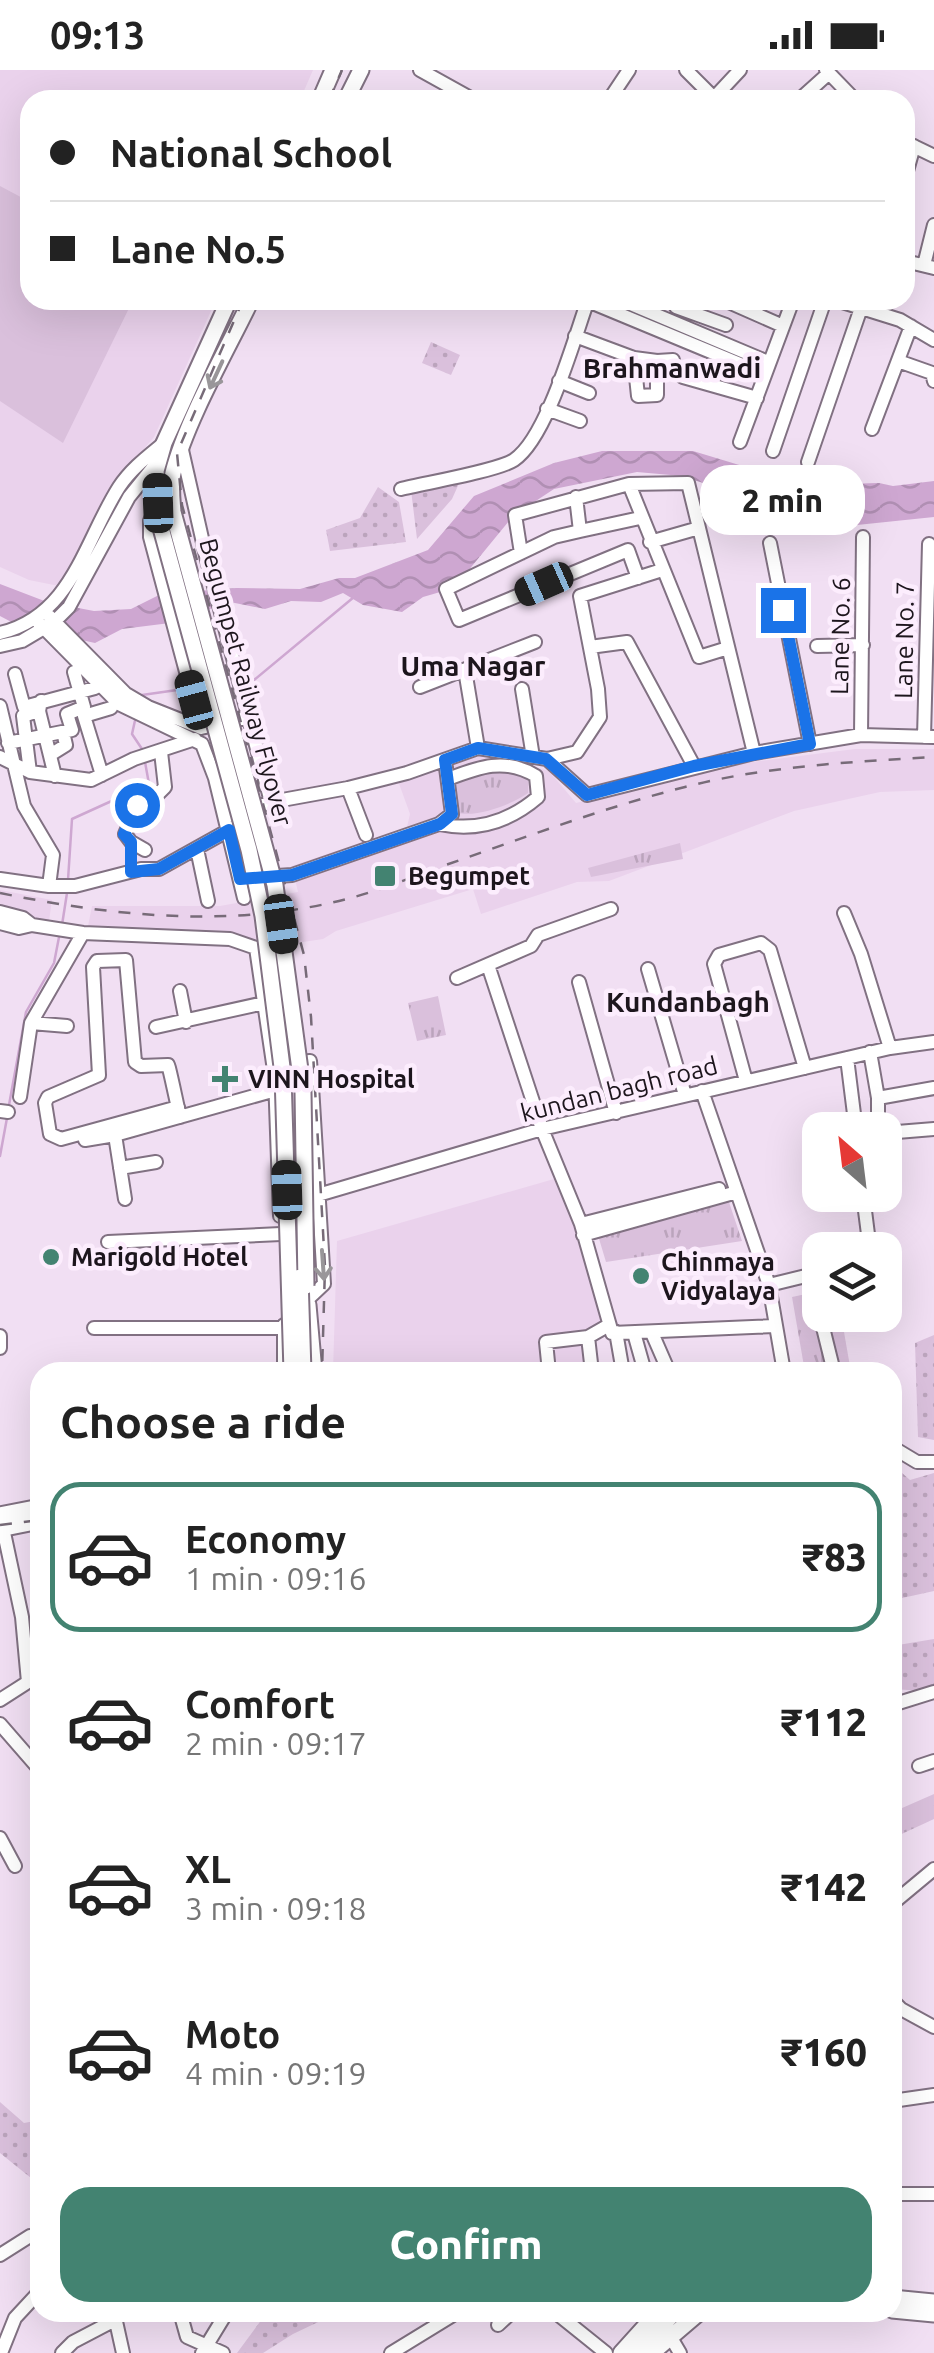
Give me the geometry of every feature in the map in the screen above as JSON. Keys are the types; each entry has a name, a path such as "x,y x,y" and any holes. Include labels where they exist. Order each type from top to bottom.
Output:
{"main road":[{"name":"Begumpet Railway Flyover","path":"225,310 164,443 159,460 157,516 249,850 269,962 283,1074 292,1362"},
{"name":"Begumpet Railway Flyover","path":"246,310 182,450 171,490 275,885 303,1092 307,1293 313,1362"},
{"path":"269,962 292,1072 303,1362"},
{"path":"1,1524 30,1511"},
{"path":"1,1524 30,1522"},
{"path":"902,2299 934,2302"},
{"path":"902,2311 934,2314"},
{"path":"628,2350 650,2322"},
{"path":"607,2353 612,2349 628,2350 679,2322"},
{"path":"652,2353 685,2322"}],"street":[{"path":"420,70 456,90"},
{"path":"686,70 705,90"},
{"path":"721,90 739,71"},
{"path":"810,90 828,71 845,90"},
{"path":"929,266 934,225"},
{"path":"401,489 511,462 542,436 547,410 584,310"},
{"path":"614,310 766,368"},
{"path":"641,310 766,368"},
{"path":"684,310 726,326"},
{"path":"747,310 783,326"},
{"path":"740,442 786,310"},
{"path":"772,451 821,310"},
{"path":"808,462 846,310"},
{"path":"867,310 911,326 934,340"},
{"path":"872,430 911,326"},
{"path":"575,336 634,358 673,360 684,377 696,383 757,398"},
{"path":"634,358 638,396 657,395 657,360"},
{"path":"898,362 932,372 934,381"},
{"path":"559,381 590,393"},
{"path":"547,410 580,421"},
{"path":"125,494 129,473 164,443"},
{"path":"182,450 271,802"},
{"path":"0,646 22,641 44,620 125,494 159,460"},
{"path":"521,553 516,515 629,484 688,483 754,753"},
{"path":"629,484 700,657 728,648"},
{"path":"125,494 157,516 150,537 244,898"},
{"path":"576,496 580,531"},
{"path":"459,620 446,590 554,536 640,518"},
{"path":"650,542 699,528"},
{"name":"Lane No. 6","path":"861,735 863,537"},
{"path":"770,543 810,744"},
{"name":"Lane No. 7","path":"929,544 929,737"},
{"path":"443,626 628,550 638,578"},
{"path":"0,879 61,886 159,869 197,849 227,824 271,802 348,788 478,748 540,758 577,752 600,718 580,596 662,570"},
{"path":"0,632 44,620"},
{"path":"44,620 126,694 180,727 198,733"},
{"path":"420,687 535,642"},
{"path":"590,647 627,642 694,766"},
{"path":"817,646 863,645"},
{"path":"466,670 478,748"},
{"path":"8,743 72,730 67,714 84,707 74,672"},
{"path":"15,674 24,707 40,706"},
{"path":"30,772 23,716 40,706 95,688"},
{"path":"522,690 540,758 587,795 754,753 861,735 929,737"},
{"path":"0,706 24,806 53,855 61,886"},
{"path":"40,706 55,776"},
{"path":"102,775 84,716 111,708"},
{"path":"0,757 30,772 91,780 248,710"},
{"path":"50,755 66,745 63,732"},
{"path":"145,850 124,834 137,805 150,802 166,787 161,752"},
{"path":"240,879 292,875 440,824 452,814 445,760"},
{"path":"440,824 464,829 489,824 528,806 538,797 536,776 505,764 485,764 448,779"},
{"path":"348,788 366,835"},
{"path":"131,842 131,872"},
{"path":"197,849 208,901"},
{"path":"457,978 531,946 538,935 610,909"},
{"path":"0,912 38,926"},
{"path":"844,913 890,1048"},
{"path":"0,923 82,933 230,939 256,948 274,1066 284,1362"},
{"path":"20,1098 31,1023 82,933"},
{"path":"118,934 118,959"},
{"path":"746,1081 714,964 719,955 761,943 770,950 805,1068"},
{"path":"179,1112 168,1066 141,1066 134,1062 127,964 124,959 97,962 94,966 99,1075 55,1094 45,1104 54,1138 144,1121 275,1089 312,1084"},
{"path":"488,965 542,1130 582,1229 621,1362"},
{"path":"648,969 684,1095"},
{"path":"579,982 616,1112"},
{"path":"180,992 186,1022"},
{"path":"156,1027 264,1003"},
{"path":"31,1023 67,1026"},
{"name":"kundan bagh road","path":"318,1195 542,1130 870,1052 934,1043"},
{"path":"870,1052 880,1112"},
{"path":"847,1058 854,1112"},
{"path":"274,1066 310,1061 324,1284 307,1293"},
{"path":"878,1098 934,1088"},
{"path":"702,1091 768,1285 782,1362"},
{"path":"78,1142 115,1135 144,1121"},
{"path":"902,1130 934,1129"},
{"path":"115,1135 124,1198"},
{"path":"120,1168 156,1162"},
{"path":"582,1229 736,1188"},
{"path":"108,1242 281,1234"},
{"path":"768,1285 802,1277"},
{"path":"548,1362 546,1342 588,1338 613,1329 652,1333 774,1326"},
{"path":"94,1328 284,1328"},
{"path":"634,1332 642,1362"},
{"path":"826,1332 832,1362"},
{"path":"652,1333 665,1362"},
{"path":"0,1336 0,1348"},
{"path":"588,1338 591,1362"},
{"path":"902,1453 918,1462 934,1462"},
{"path":"0,1700 28,1682 22,1617 1,1524"},
{"path":"902,1702 934,1692"},
{"path":"0,1724 5,1741 30,1762"},
{"path":"919,1766 934,1760"},
{"path":"0,1838 15,1866"},
{"path":"902,1897 931,1878"},
{"path":"902,2011 934,2028"},
{"path":"902,2100 934,2095"},
{"path":"902,2194 934,2194"},
{"path":"0,2255 30,2236"},
{"path":"0,2353 15,2318 30,2302"},
{"path":"62,2353 72,2342 105,2322"},
{"path":"116,2322 123,2353"},
{"path":"183,2322 187,2337 204,2349 224,2353"},
{"path":"204,2349 222,2322"},
{"path":"391,2353 442,2322"},
{"path":"498,2325 501,2322"},
{"path":"568,2322 607,2353"},
{"path":"670,2336 680,2353"}],"shaded area":[{"path":"0,70 313,70 304,90 20,90 20,310 211,310 154,437 124,472 59,586 29,580 0,567"},
{"path":"855,749 934,749 934,790 880,792 794,811 609,881 577,882 481,914 473,889 336,931 323,939 303,942 252,943 240,936 127,932 88,926 92,906 220,906 298,892 292,866 407,827 410,814 397,778 437,765 487,755 549,771 576,803 745,763"},
{"path":"0,890 52,900 49,921 0,910"},
{"path":"554,1179 621,1330 593,1336 600,1362 333,1362 337,1241"}],"green space":[{"path":"0,186 20,197 20,310 128,310 63,443 0,401"},
{"path":"431,342 460,355 451,375 422,363"},
{"path":"461,479 452,499 417,539 411,490"},
{"path":"378,487 399,502 406,542 330,551 326,530 360,518"},
{"path":"484,764 518,768 528,781 528,793 492,810 455,812 456,780"},
{"path":"680,843 683,859 591,877 588,868"},
{"path":"438,996 446,1035 417,1041 408,1003"},
{"path":"727,1196 742,1241 606,1262 597,1232"},
{"path":"802,1295 802,1332 844,1332 849,1362 803,1362 792,1297"},
{"path":"934,1335 934,1440 918,1437 915,1343"},
{"path":"902,1473 910,1480 934,1473 934,1591 902,1598"},
{"path":"934,1639 934,1686 923,1691 902,1690 902,1644"},
{"path":"934,1794 934,1819 902,1834 902,1808"},
{"path":"0,2102 24,2123 30,2122 30,2177 0,2153"},
{"path":"260,2322 318,2322 263,2353 237,2353"}],"water":[{"path":"602,451 693,451 805,485 893,486 934,481 934,517 857,525 800,524 682,476 637,472 554,489 513,516 454,588 423,597 402,612 363,605 343,593 321,602 291,601 265,609 230,602 170,623 122,629 95,643 19,626 0,616 0,584 47,602 94,611 131,609 161,594 236,588 300,589 339,578 355,578 428,550 474,496 554,463"}],"waterway":[{"path":"247,681 254,680 354,597"},
{"path":"141,699 142,695 184,689"},
{"path":"136,716 132,734 142,749"},
{"path":"68,880 72,819 149,784 145,762"},
{"path":"62,925 67,893"},
{"path":"9,1105 26,1012 54,963 60,932"},
{"path":"0,1156 7,1118"}],"railway":[{"path":"333,90 342,70"},
{"path":"239,310 177,453 182,505 304,955 325,1267 322,1362"},
{"path":"0,893 84,908 169,916 297,909 364,894 562,824 685,787 777,770 934,757"},
{"path":"0,1525 30,1521"}],"place":[{"name":"Begumpet","path":"385,876"},
{"name":"VINN Hospital","path":"225,1079"},
{"name":"Marigold Hotel","path":"51,1257"},
{"name":"Chinmaya Vidyalaya","path":"641,1276"}],"district":[{"name":"Brahmanwadi","path":"672,367"},
{"name":"Uma Nagar","path":"473,665"},
{"name":"Kundanbagh","path":"688,1001"}],"route":[{"path":"137,805 124,834 131,842 131,872 159,869 229,830 240,879 292,875 440,824 452,814 445,760 478,748 546,759 587,795 694,766 810,744 783,610"}]}
